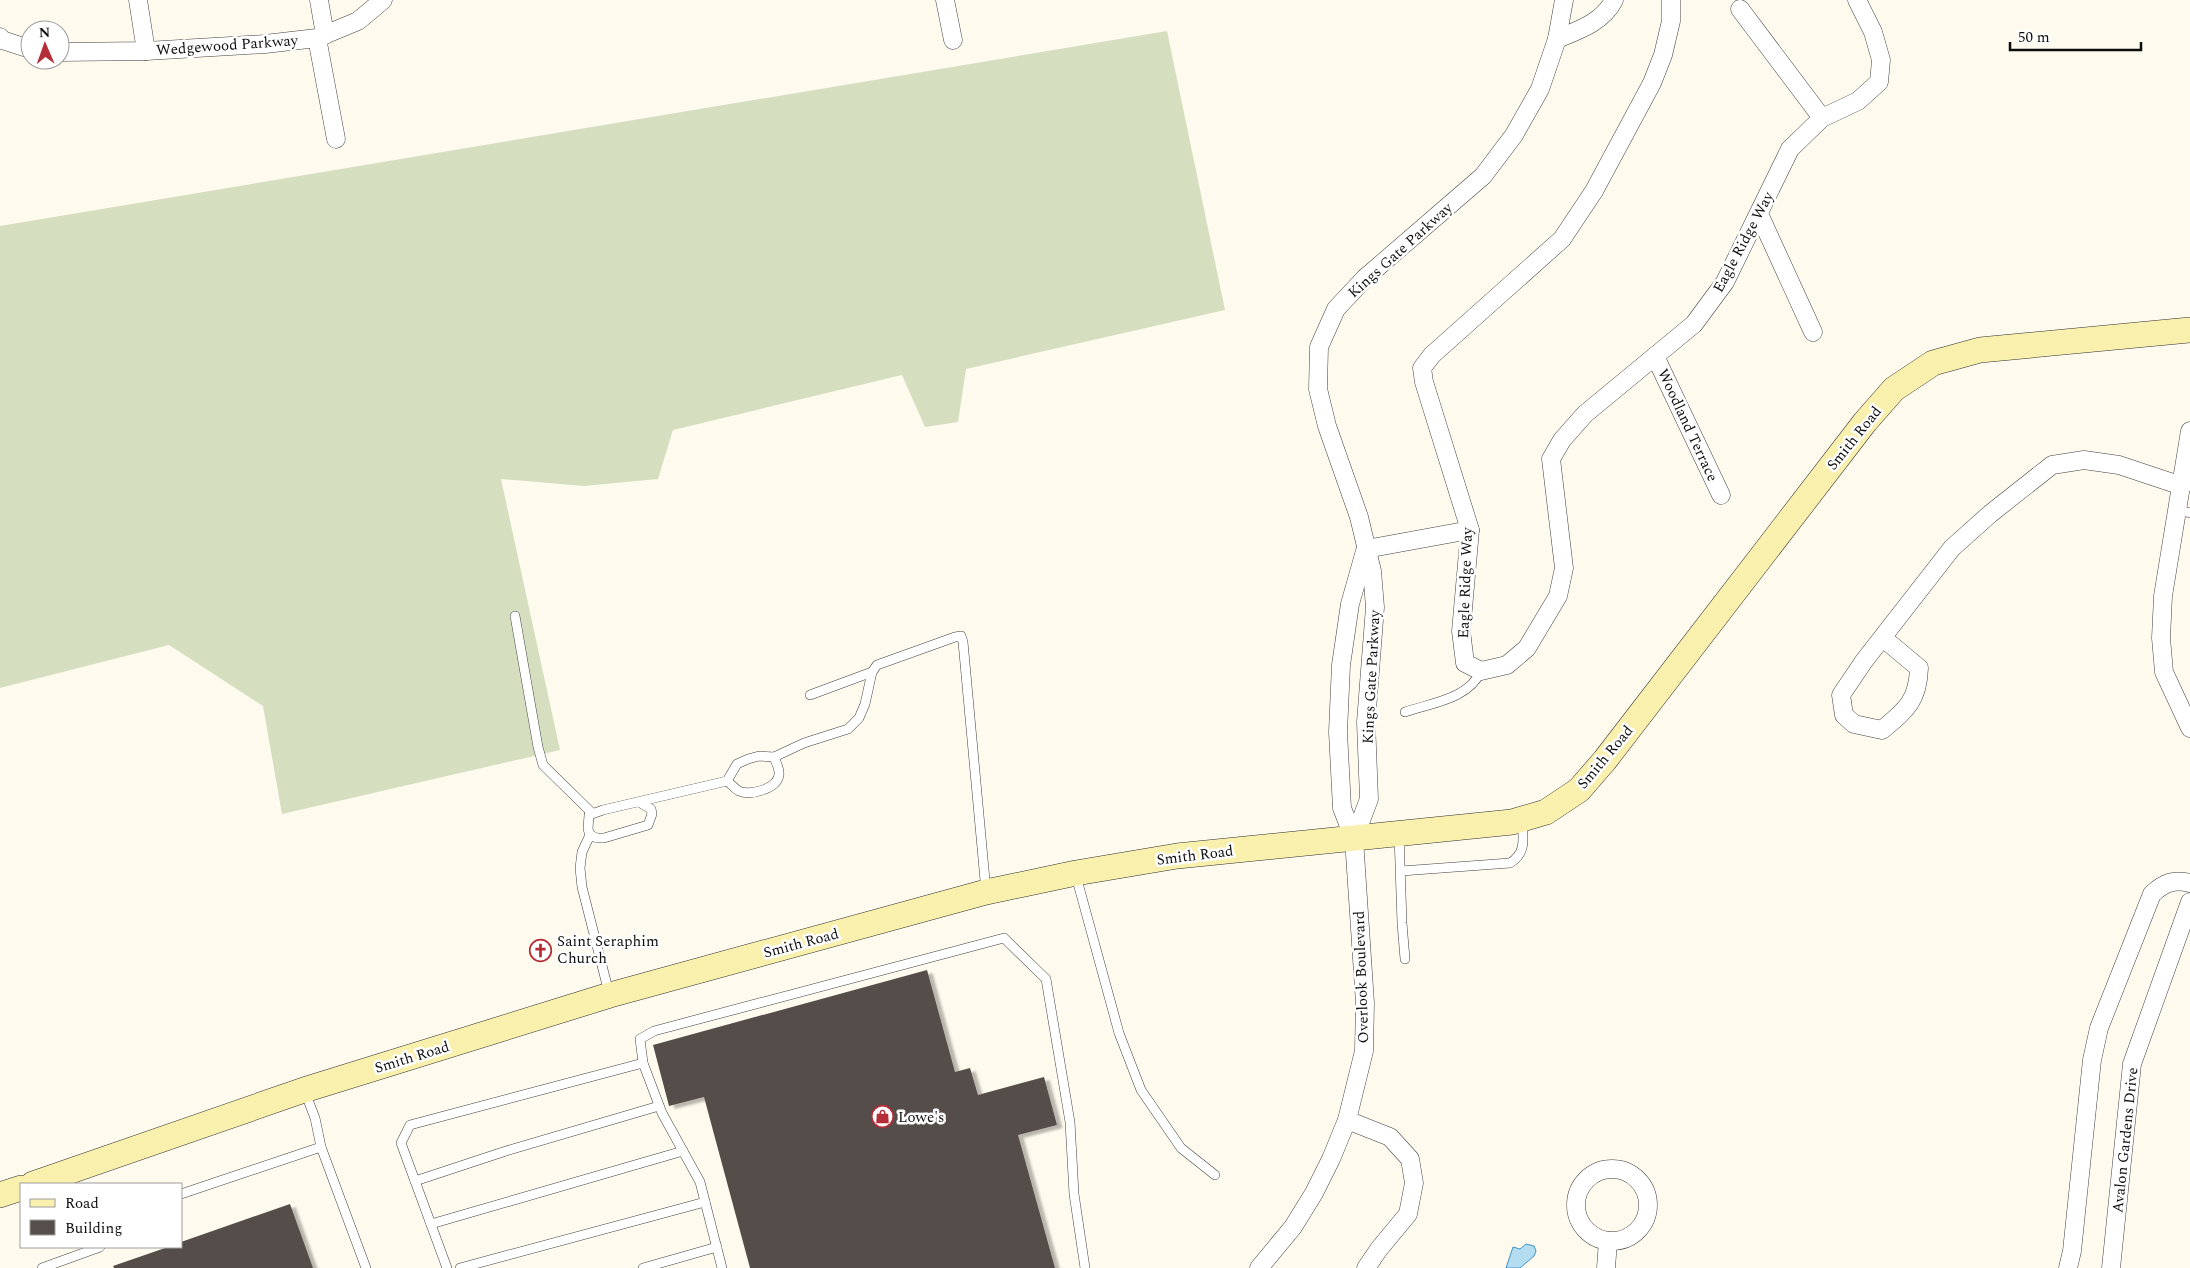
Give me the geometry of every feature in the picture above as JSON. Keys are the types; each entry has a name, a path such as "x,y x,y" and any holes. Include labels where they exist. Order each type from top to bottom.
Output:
{"street":[{"path":"138,0 146,51"},
{"path":"319,0 321,36 336,138"},
{"name":"Wedgewood Parkway","path":"70,52 146,51 265,44 321,36 358,21 383,0"},
{"path":"946,0 953,40"},
{"name":"Kings Gate Parkway","path":"1354,839 1369,799 1366,722 1375,607 1372,571 1359,517 1327,426 1318,389 1319,347 1336,309 1365,278 1483,176 1514,135 1540,89 1557,39 1564,0"},
{"path":"1557,39 1587,27 1610,9 1614,0"},
{"name":"Eagle Ridge Way","path":"1671,0 1671,21 1663,55 1652,83 1594,191 1562,239 1432,355 1422,368 1424,382 1470,530 1461,631 1465,663 1481,671 1507,666 1527,648 1558,596 1564,568 1551,459 1562,440 1585,414 1694,324 1725,282 1790,149 1822,118 1858,101 1879,82 1881,60 1873,32 1857,0"},
{"path":"1740,9 1822,118"},
{"path":"0,38 20,46"},
{"path":"1759,214 1813,332"},
{"name":"Smith Road","path":"36,1183 304,1090 610,995 986,892 1076,873 1177,856 1512,822 1546,812 1579,790 1605,760 1865,422 1894,389 1933,363 1980,350 2190,330"},
{"name":"Woodland Terrace","path":"1655,356 1721,495"},
{"path":"2190,431 2182,486 2184,511 2163,596 2161,638 2164,672 2190,728"},
{"path":"1883,638 1919,668 1918,686 1907,709 1882,730 1854,724 1849,720 1844,715 1841,695 1864,661 1952,548 1990,514 2052,465 2084,460 2119,465 2182,486"},
{"name":"Eagle Ridge Way","path":"1366,549 1470,530"},
{"name":"Kings Gate Parkway","path":"1354,839 1342,808 1338,732 1341,664 1350,604 1366,549"},
{"name":"Overlook Boulevard","path":"1259,1268 1292,1227 1314,1193 1347,1120 1361,1067 1365,1034 1365,1003 1354,839"},
{"path":"2068,1268 2072,1251 2092,1060 2099,1028 2152,894 2164,883 2180,880 2190,883"},
{"name":"Avalon Gardens Drive","path":"2112,1268 2132,1064 2190,902"},
{"path":"1347,1120 1390,1137 1410,1159 1414,1183 1408,1214 1378,1249 1366,1268"},
{"path":"1615,1168 1629,1172 1640,1181 1647,1194 1648,1208 1644,1222 1635,1233 1622,1240 1608,1241 1594,1237 1583,1228 1576,1216 1575,1202 1579,1188 1588,1176 1601,1170 1615,1168"},
{"path":"0,1195 20,1188"},
{"path":"1606,1268 1608,1241"}],"lane":[{"path":"515,616 543,765 592,813"},
{"path":"610,995 582,887 580,868 582,852 590,836 588,818 592,813 727,781 737,764 759,756 774,757 804,743 848,729 859,718 865,704 872,672 876,665 961,636 986,892"},
{"path":"1405,712 1462,693 1477,681 1481,671"},
{"path":"810,695 872,672"},
{"path":"727,781 738,791 749,794 770,786 778,780 780,775 774,757"},
{"path":"590,836 604,838 648,825 652,814 650,809 639,802"},
{"path":"1401,871 1510,863 1517,858 1522,850 1522,819"},
{"path":"1399,834 1405,959"},
{"path":"1076,873 1078,888 1119,1033 1141,1090 1181,1148 1214,1175"},
{"path":"722,1268 700,1182 659,1106 643,1063 640,1039 654,1031 1004,938 1046,979 1070,1122 1074,1194 1084,1268"},
{"path":"447,1268 401,1143 410,1125 643,1063"},
{"path":"304,1090 315,1118 321,1147 366,1268"},
{"path":"415,1180 659,1106"},
{"path":"182,1194 321,1147"},
{"path":"431,1224 683,1151"},
{"path":"460,1268 705,1202"},
{"path":"643,1268 717,1247"},
{"path":"42,1268 97,1248"}],"green space":[{"path":"1167,31 1225,310 966,369 958,422 925,427 902,375 673,430 658,479 584,486 501,479 560,750 282,814 263,706 169,645 0,688 0,226"}],"water":[{"path":"1526,1244 1534,1246 1536,1251 1534,1256 1520,1268 1506,1268 1513,1247 1520,1249"}],"building":[{"name":"Lowe's","path":"927,970 955,1072 970,1068 978,1095 1044,1077 1057,1125 1018,1135 1055,1268 750,1268 704,1097 669,1106 653,1045"},
{"path":"290,1204 313,1268 114,1268 113,1266 165,1248 182,1248 182,1242"}],"place":[{"name":"Saint Seraphim Church","path":"541,950"},
{"name":"Lowe's","path":"882,1117"}]}
